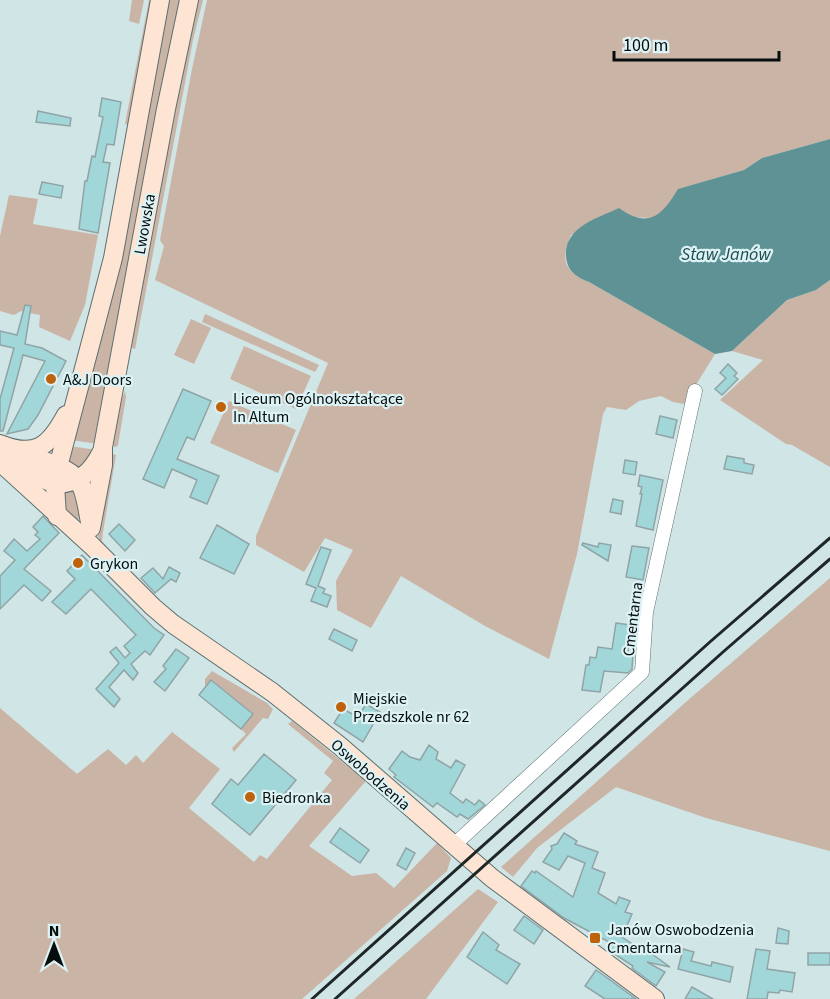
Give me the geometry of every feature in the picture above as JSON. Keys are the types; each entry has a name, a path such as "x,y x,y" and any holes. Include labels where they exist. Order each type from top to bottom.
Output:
{"street":[{"name":"Lwowska","path":"57,516 57,475 113,258 160,0"},
{"name":"Lwowska","path":"91,536 103,465 103,450 166,109 189,0"},
{"name":"Lwowska","path":"17,451 32,451 54,436 78,389"},
{"name":"Cmentarna","path":"454,845 642,672 646,612 695,391"},
{"path":"0,444 17,451"},
{"name":"Lwowska","path":"78,480 95,465 103,450"},
{"name":"Oswobodzenia","path":"17,451 57,475"},
{"name":"Oswobodzenia","path":"0,461 78,480"},
{"name":"Oswobodzenia","path":"0,461 57,516 91,536 153,607 173,624 272,692 313,724 492,878 656,999"},
{"path":"78,480 86,500 91,536"}],"shaded area":[{"path":"132,0 144,0 139,24 129,21"},
{"path":"149,0 154,0 131,125 125,124"},
{"path":"166,0 182,0 98,444 71,440"},
{"path":"194,0 203,0 193,40 135,349 132,348 133,320"},
{"path":"207,0 830,0 830,139 762,158 744,170 679,189 667,208 652,218 632,217 571,235 565,258 566,264 574,274 715,354 684,404 661,396 639,401 626,410 607,407 603,414 577,554 549,659 485,626 401,576 371,628 337,610 336,581 353,550 325,538 304,572 256,545 256,536 328,363 155,280 164,246 160,240"},
{"path":"9,195 38,199 33,224 98,235 85,305 70,341 39,327 40,315 21,311 14,315 0,311 0,236"},
{"path":"830,280 830,467 792,445 786,444 720,400 763,360 732,351 787,300 816,290"},
{"path":"205,314 319,365 315,372 202,322"},
{"path":"191,319 211,328 194,364 174,355"},
{"path":"244,346 311,376 296,409 230,379"},
{"path":"125,391 118,445 110,446 115,417"},
{"path":"229,401 296,430 278,473 210,443"},
{"path":"69,446 97,450 79,471 65,462"},
{"path":"109,452 116,455 103,532 102,541 105,546 102,547 95,528"},
{"path":"73,486 81,507 78,522 70,523 59,488"},
{"path":"830,578 830,851 706,818 616,787 537,848 513,877 501,867 687,701"},
{"path":"212,671 267,703 273,709 268,719 263,718 234,752 232,748 246,734 241,729 253,714 212,680 205,688 205,679"},
{"path":"0,708 77,774 108,749 126,765 136,755 143,763 172,732 220,769 189,808 254,862 260,855 267,859 332,780 324,773 333,761 288,724 292,721 366,781 309,846 352,876 376,873 394,888 437,843 451,858 447,871 302,999 0,999"},
{"path":"478,889 498,902 426,999 354,999"}],"water":[{"name":"Staw Janów","path":"830,139 830,280 816,290 787,300 732,351 715,354 580,278 568,266 566,256 570,238 592,220 619,208 638,218 653,216 666,206 678,189 744,170 762,158"}],"building":[{"path":"102,98 121,102 114,145 107,144 103,162 110,163 98,233 79,229 85,181 87,181 92,156 95,157 103,117 99,116"},
{"path":"38,111 71,118 70,126 36,122"},
{"path":"42,182 63,186 61,198 39,194"},
{"path":"25,305 31,306 25,344 42,348 66,361 38,415 28,429 7,434 45,361 23,355 3,431 0,431 0,399 14,348 0,345 0,331 17,335"},
{"path":"728,364 737,373 734,376 738,379 722,395 715,389 726,378 720,373"},
{"path":"183,389 211,401 194,440 187,437 177,459 219,476 207,504 190,497 197,480 172,469 164,488 143,479"},
{"path":"660,416 677,420 673,438 656,434"},
{"path":"727,456 744,459 744,463 754,465 752,474 724,469"},
{"path":"625,460 637,462 635,475 623,473"},
{"path":"640,475 663,480 653,530 636,526 642,494 640,494 642,487 638,486"},
{"path":"613,499 623,501 621,514 610,512"},
{"path":"43,516 59,533 24,569 51,591 42,601 24,585 0,609 0,576 15,560 4,551 14,539 27,551 40,539 35,535 38,532 33,527"},
{"path":"119,524 135,540 125,551 109,534"},
{"path":"217,525 249,544 234,574 200,558"},
{"path":"583,543 598,547 599,543 611,545 608,561 582,545"},
{"path":"632,546 649,548 643,580 626,577"},
{"path":"321,547 331,550 318,586 325,589 323,593 331,596 327,607 311,601 316,588 306,584"},
{"path":"82,555 154,628 164,635 150,655 145,651 131,664 138,673 133,680 124,670 109,687 120,699 114,707 96,689 119,663 110,652 116,647 125,658 130,653 124,646 136,635 91,589 66,614 52,602 75,579 67,571"},
{"path":"169,567 180,573 176,582 171,579 155,593 141,578 153,568 163,579"},
{"path":"616,623 630,625 628,653 633,654 632,669 628,673 604,671 600,692 582,690 586,665 589,665 590,657 596,658 598,647 612,649"},
{"path":"334,629 357,640 352,651 329,639"},
{"path":"176,649 189,658 165,691 154,682 166,669 163,666"},
{"path":"211,680 253,714 241,729 199,695"},
{"path":"366,704 380,712 363,742 334,723 343,709 358,717"},
{"path":"429,745 438,752 436,759 451,768 456,760 465,765 450,793 463,803 466,799 475,805 479,800 485,805 468,819 460,814 457,817 437,803 433,807 394,777 396,775 389,769 402,751 420,760"},
{"name":"Biedronka","path":"264,754 296,780 250,835 212,804 231,779 238,785"},
{"path":"340,828 369,850 360,863 330,842"},
{"path":"564,833 577,841 575,844 598,852 592,868 605,873 598,893 616,904 619,897 630,901 625,912 632,914 622,937 643,951 645,949 670,967 647,962 665,972 656,986 632,968 633,966 607,949 611,943 564,918 521,886 532,871 535,873 536,871 573,897 585,863 568,856 559,870 543,862 552,849 551,846 557,844"},
{"path":"406,848 415,853 406,870 397,865"},
{"path":"524,916 543,930 534,944 514,930"},
{"path":"778,928 789,931 788,944 776,943"},
{"path":"483,932 499,945 496,950 520,964 507,984 467,957"},
{"path":"683,949 694,952 691,961 711,966 712,962 733,967 730,982 678,969"},
{"path":"756,949 770,951 767,969 795,973 792,992 780,990 779,993 768,992 767,999 747,999"},
{"path":"808,953 830,953 830,965 808,965"},
{"path":"596,970 636,999 605,999 585,986"},
{"path":"692,987 713,999 685,999"}],"railway":[{"path":"312,999 711,641 830,538"},
{"path":"335,999 830,559"}],"place":[{"name":"A&J Doors","path":"51,379"},
{"name":"Liceum Ogólnokształcące In Altum","path":"221,407"},
{"name":"Grykon","path":"78,563"},
{"name":"Miejskie Przedszkole nr 62","path":"341,707"},
{"name":"Biedronka","path":"250,797"},
{"name":"Janów Oswobodzenia Cmentarna","path":"595,938"}]}
